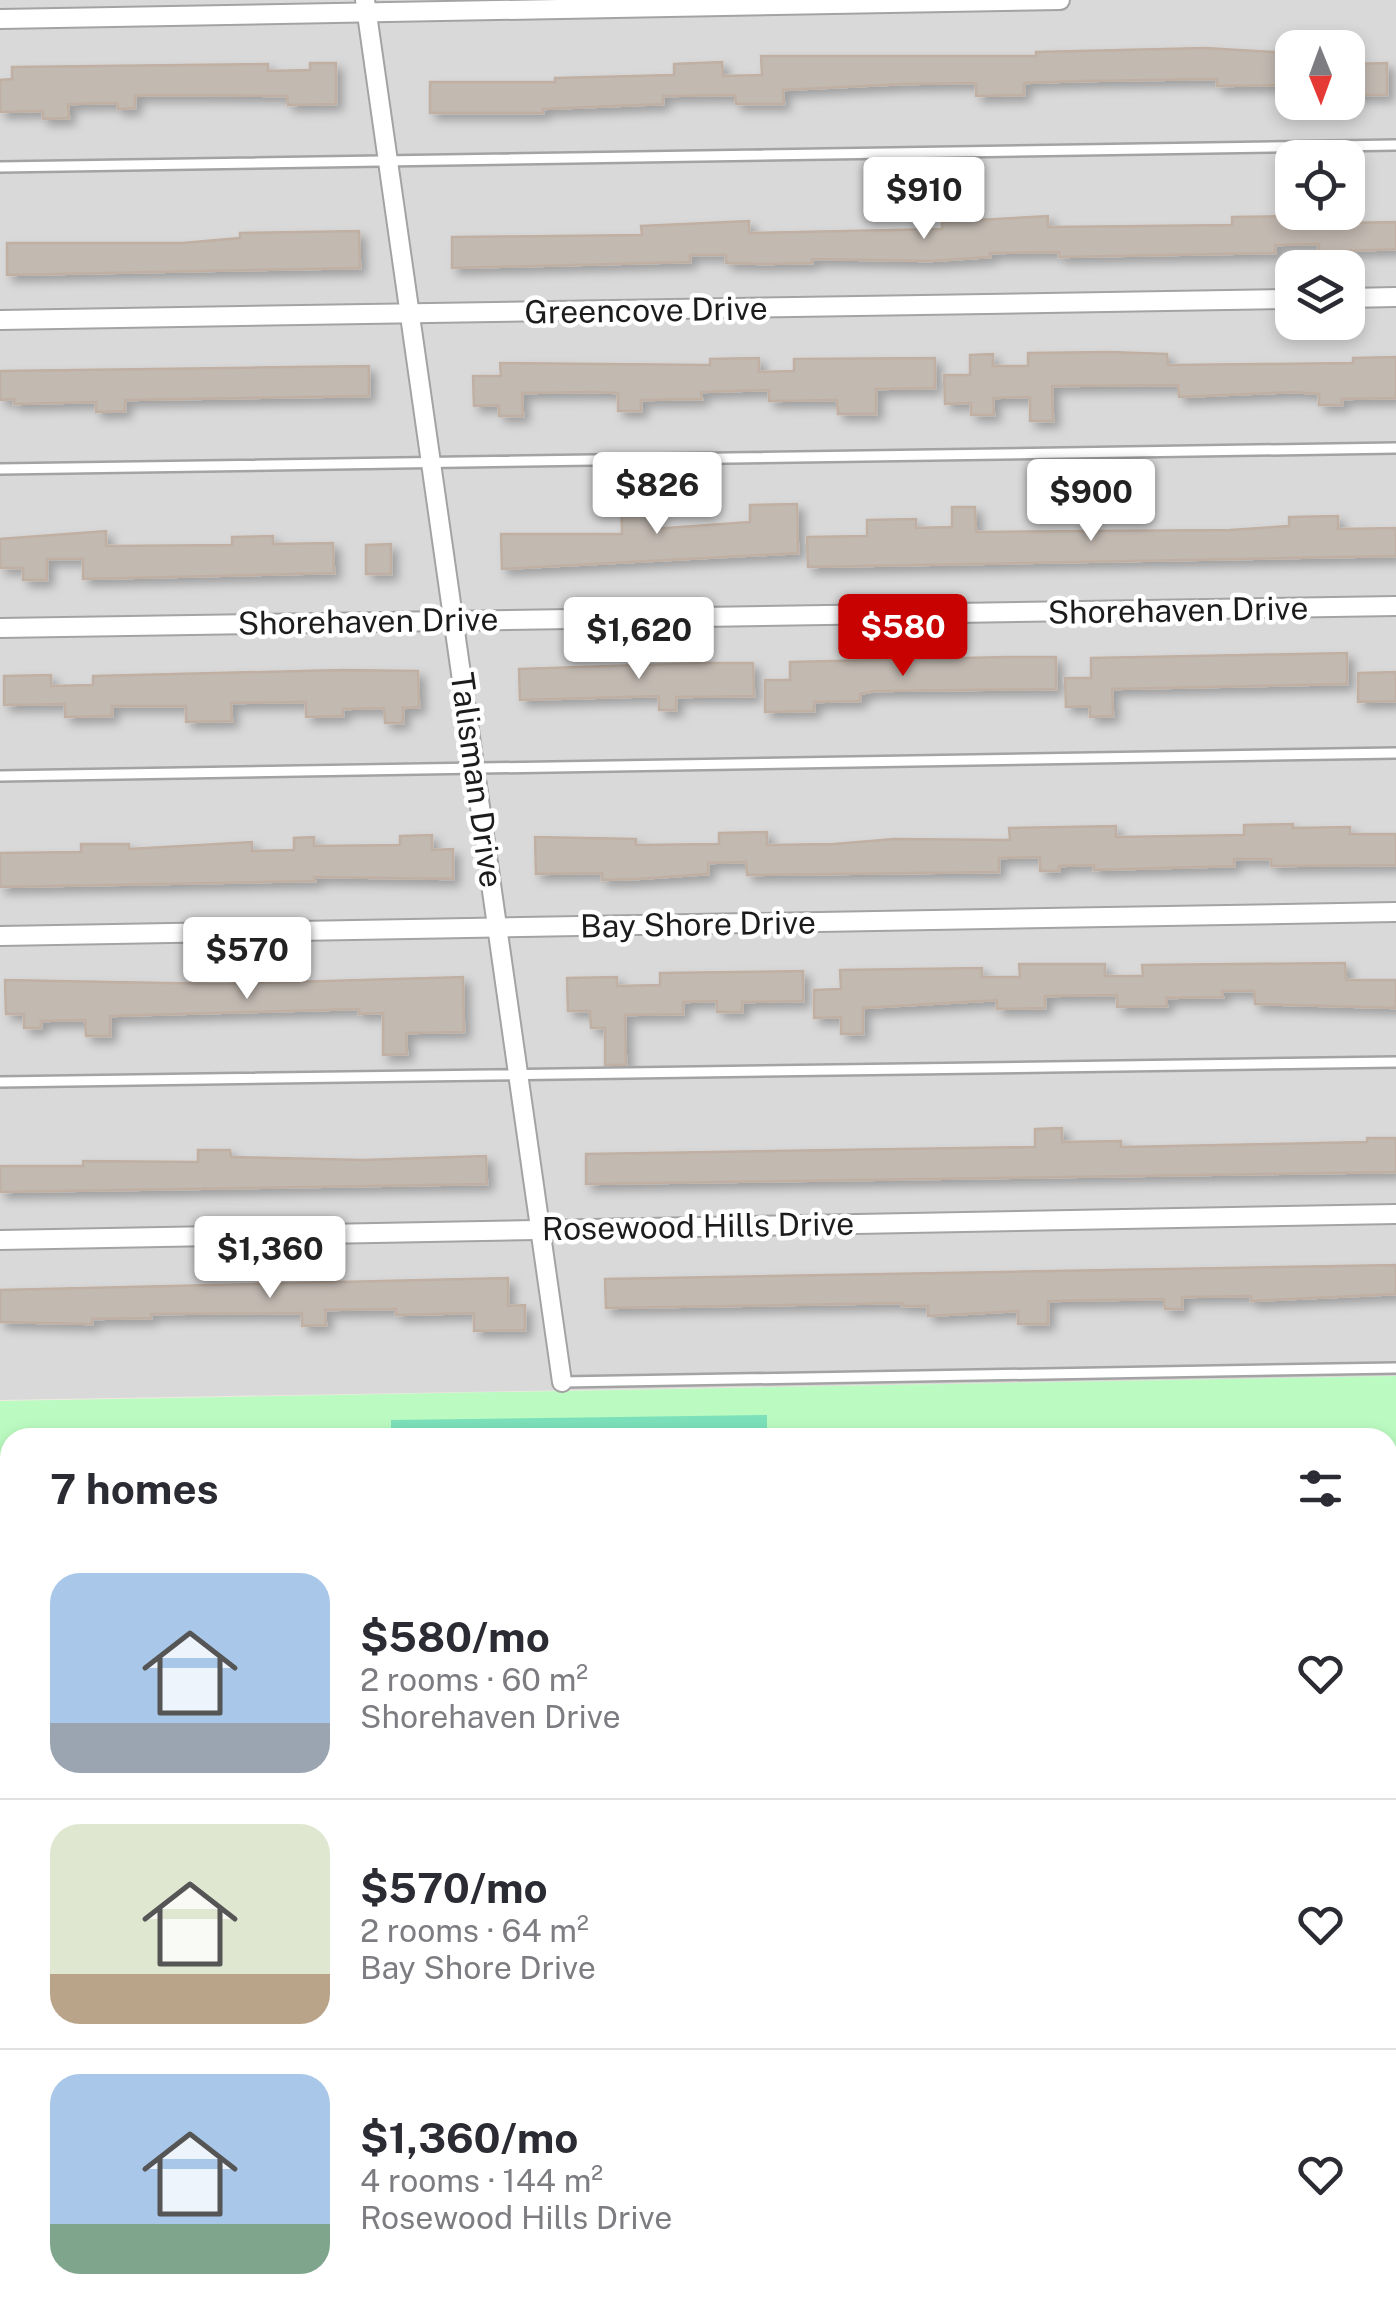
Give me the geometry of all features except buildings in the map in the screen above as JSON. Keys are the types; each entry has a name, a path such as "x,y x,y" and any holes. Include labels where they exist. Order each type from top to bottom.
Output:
{"street":[{"path":"0,19 366,6 1060,0"},
{"name":"Talisman Drive","path":"366,6 562,1382"},
{"path":"1365,298 1396,297"},
{"name":"Greencove Drive","path":"0,320 1275,299"},
{"name":"Shorehaven Drive","path":"0,628 1396,606"},
{"name":"Bay Shore Drive","path":"0,936 1396,912"},
{"name":"Rosewood Hills Drive","path":"0,1240 1396,1214"}],"lane":[{"path":"0,167 1396,145"},
{"path":"0,469 1396,448"},
{"path":"0,776 1396,753"},
{"path":"0,1082 1396,1062"},
{"path":"562,1382 1396,1368"}],"shaded area":[{"path":"0,0 1396,0 1396,1376 0,1400"}],"green space":[{"path":"1396,1376 1396,1428 0,1428 0,1401"},
{"path":"767,1415 767,1428 391,1428 391,1420"}]}
